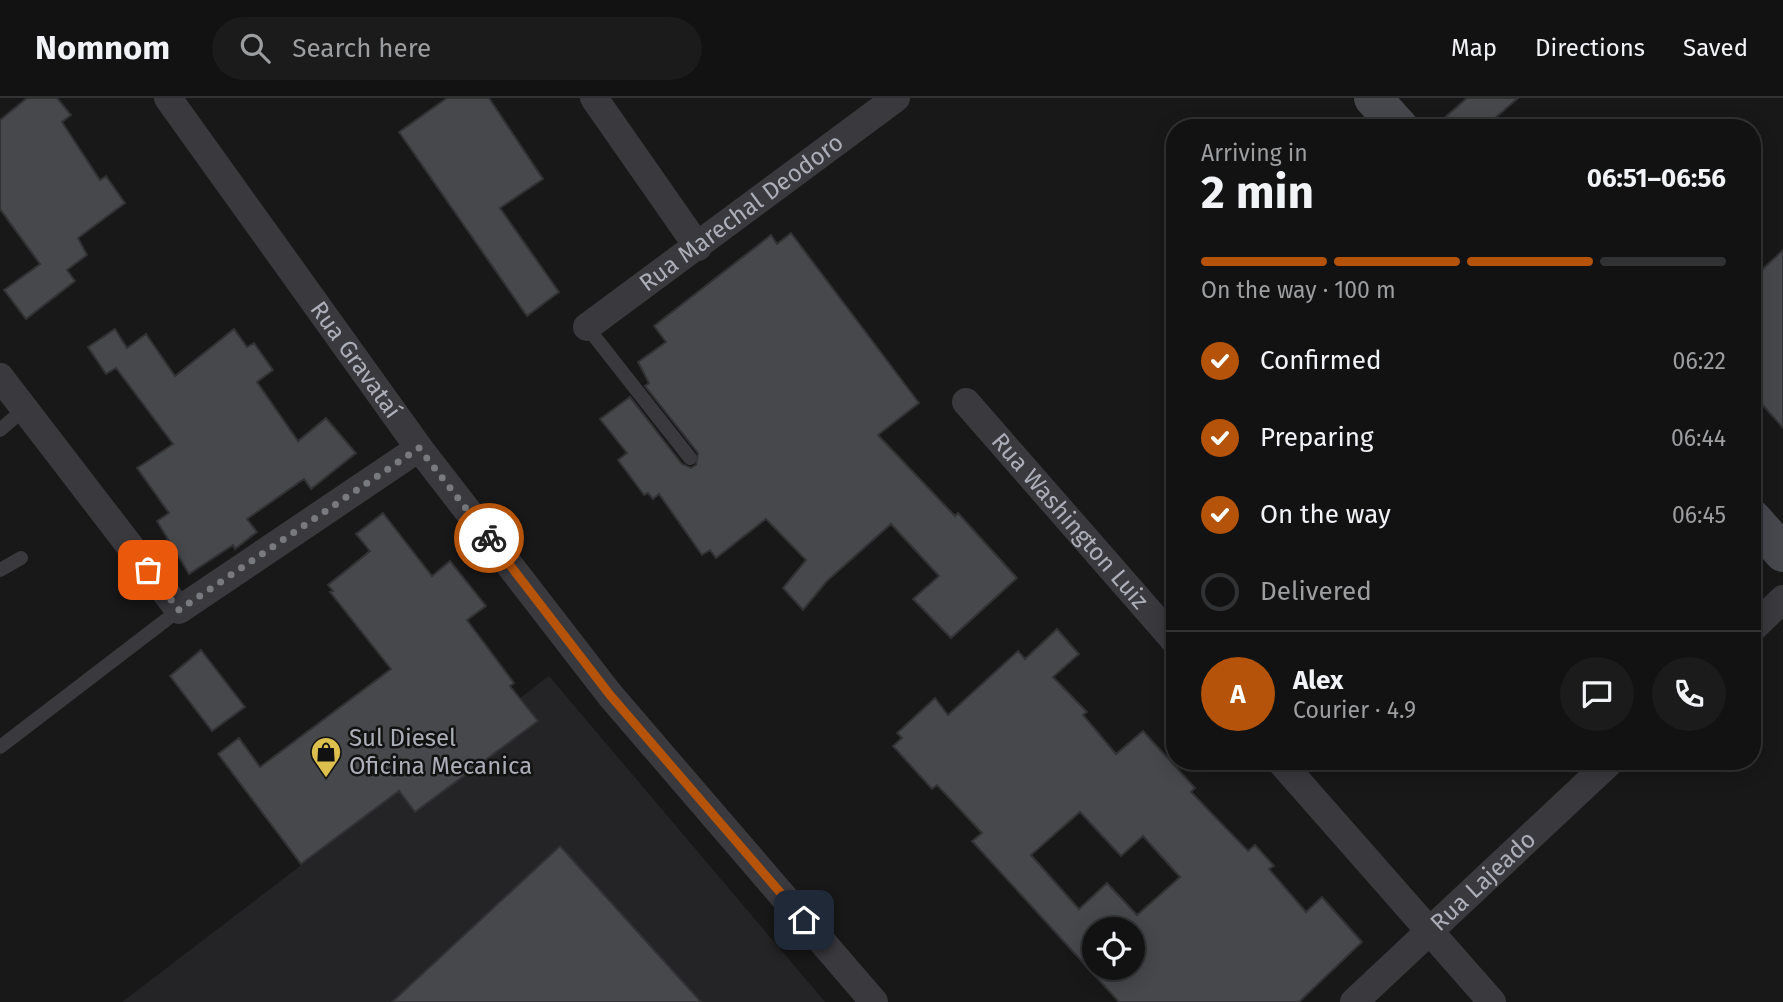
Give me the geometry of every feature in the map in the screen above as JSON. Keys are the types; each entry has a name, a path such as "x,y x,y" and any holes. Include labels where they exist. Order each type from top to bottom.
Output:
{"main road":[{"path":"1373,98 1392,119"},
{"path":"1761,528 1783,553"}],"street":[{"name":"Rua Gravataí","path":"168,98 419,448 610,695 874,1002"},
{"path":"593,98 698,247"},
{"name":"Rua Marechal Deodoro","path":"587,327 897,98"},
{"path":"0,377 179,610 419,448"},
{"name":"Rua Washington Luiz","path":"966,402 1166,631"},
{"path":"1761,620 1783,599"},
{"path":"1288,770 1492,1002"},
{"name":"Rua Lajeado","path":"1354,1002 1602,770"}],"lane":[{"path":"587,327 690,458"},
{"path":"0,430 23,410"},
{"path":"0,570 21,558"},
{"path":"0,747 179,610"}],"shaded area":[{"path":"549,676 825,1002 122,1002"}],"building":[{"path":"27,98 57,98 71,115 62,122 100,180 106,176 125,203 78,238 87,255 67,270 75,281 26,319 4,290 40,264 0,209 0,120"},
{"path":"447,98 489,98 543,179 500,208 559,292 527,316 399,132"},
{"path":"1467,98 1518,98 1494,119 1443,119"},
{"path":"791,233 919,403 878,435 955,516 958,513 1017,578 951,638 913,599 939,576 891,524 827,581 803,610 783,588 806,560 766,519 716,558 710,550 702,555 659,494 653,499 648,493 644,495 618,460 627,453 600,419 630,397 682,464 691,468 696,465 698,453 645,386 649,383 638,362 666,342 654,326 771,235 777,244"},
{"path":"1783,250 1783,428 1761,403 1761,271"},
{"path":"115,329 127,348 146,334 175,376 234,329 247,347 254,343 273,370 257,382 298,441 326,418 356,453 311,489 304,479 247,519 257,532 235,549 233,545 189,574 157,521 169,513 137,468 173,444 116,368 106,374 88,347"},
{"path":"383,513 432,576 450,561 486,606 467,620 514,683 510,686 538,721 415,812 399,791 301,864 218,754 239,738 260,767 391,669 330,592 333,591 328,585 370,551 356,534"},
{"path":"1057,629 1079,654 1053,677 1087,712 1083,715 1116,754 1143,731 1166,756 1166,770 1179,770 1195,788 1191,792 1248,851 1255,845 1274,866 1269,869 1306,912 1322,897 1362,942 1299,1002 1119,1002 1099,980 1145,980 1145,917 1082,917 1082,961 972,841 982,833 937,785 932,789 893,746 902,738 897,733 935,698 948,715 1018,651 1025,659","holes":["1080,812 1121,856 1143,836 1180,877 1137,915 1107,883 1079,909 1031,855"]},
{"path":"201,650 245,707 212,731 170,676"},
{"path":"560,846 701,1002 392,1002"}],"way so far":[{"path":"148,570 179,610 419,448 489,538"}],"place":[{"name":"Sul Diesel Oficina Mecanica","path":"326,779"}],"route":[{"path":"489,538 610,695 804,920"}]}
